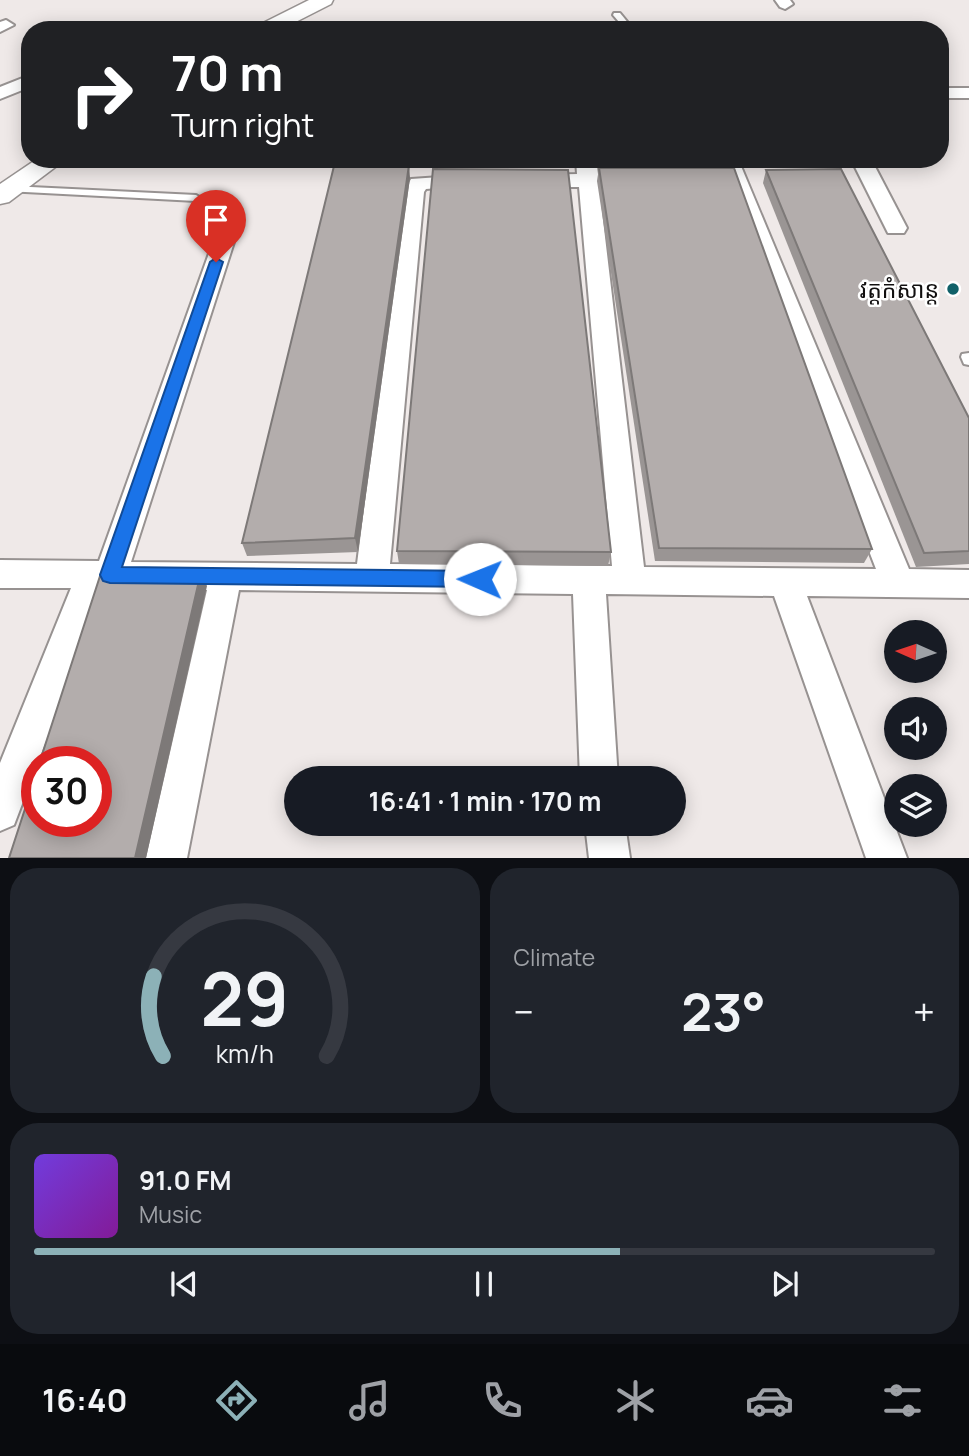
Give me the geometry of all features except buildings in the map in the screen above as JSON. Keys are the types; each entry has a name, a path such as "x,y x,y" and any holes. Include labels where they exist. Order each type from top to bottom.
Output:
{"street":[{"path":"282,21 324,0"},
{"path":"0,94 21,84"},
{"path":"949,93 969,93"},
{"path":"5,192 41,168"},
{"path":"866,168 896,228"},
{"path":"372,578 414,192 418,183 500,180 588,170 655,180"},
{"path":"588,170 629,580"},
{"path":"724,172 898,583"},
{"path":"0,811 102,575 225,236"},
{"path":"0,574 969,584"},
{"path":"166,858 226,576"},
{"path":"589,580 598,766"},
{"path":"785,582 887,858"},
{"path":"607,836 610,858"}],"lane":[{"path":"617,15 622,21"},
{"path":"5,192 196,198"}],"place":[{"name":"វត្តកំសាន្ត","path":"953,289"}],"route":[{"path":"216,262 110,575 480,579"}]}
